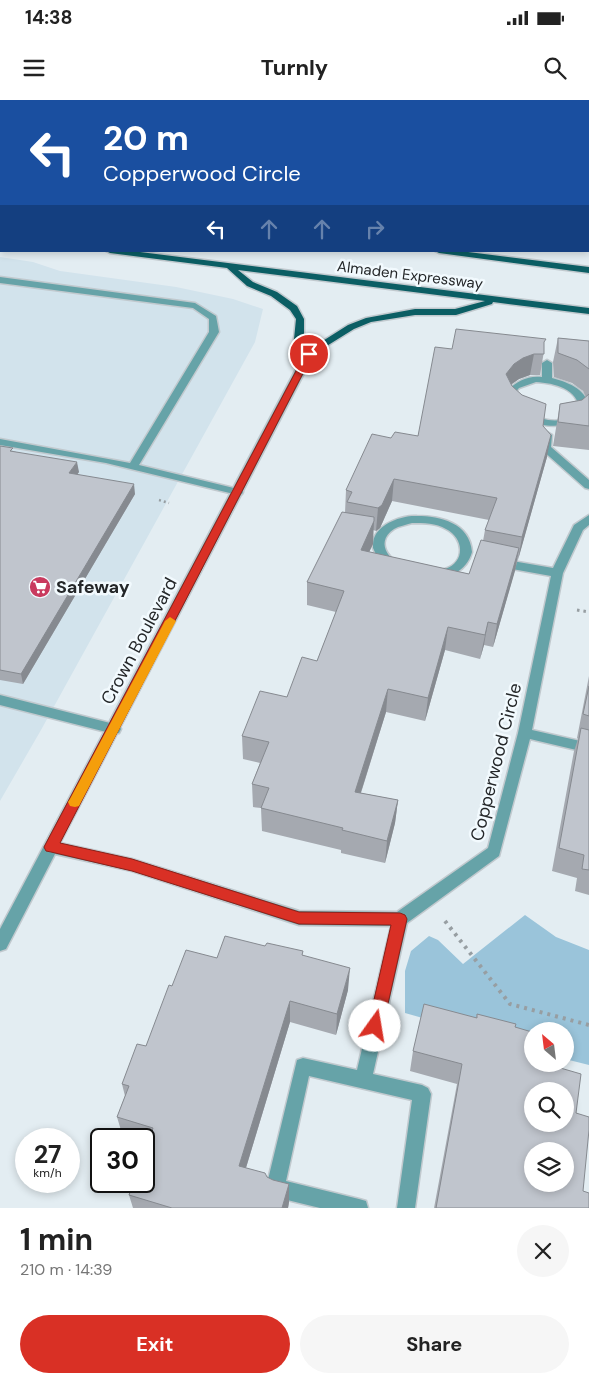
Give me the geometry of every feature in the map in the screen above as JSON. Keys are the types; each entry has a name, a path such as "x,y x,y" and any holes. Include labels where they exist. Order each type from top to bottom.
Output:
{"main road":[{"name":"Almaden Expressway","path":"118,252 589,311"},
{"name":"Almaden Expressway","path":"447,252 589,270"},
{"path":"230,267 250,284 274,294 294,308 300,319 299,339 309,354 351,327 369,320 415,312 456,312 496,300"}],"street":[{"path":"0,280 195,306 213,318 214,332 133,466"},
{"name":"Crown Boulevard","path":"0,944 309,354"},
{"path":"547,363 547,379"},
{"path":"547,379 572,386 581,392 586,399 587,407 583,414 574,419 549,422 536,420 520,414 510,404 508,397 511,391 524,381 547,379"},
{"path":"549,422 546,448 589,486"},
{"path":"0,442 133,466 238,492"},
{"path":"412,519 441,522 454,528 463,536 471,557 452,571 439,575 411,575 387,563 381,555 376,536 397,522 412,519"},
{"name":"Copperwood Circle","path":"400,919 494,852 526,733 557,573 578,528 589,520"},
{"path":"494,561 557,573"},
{"path":"0,700 114,729"},
{"path":"526,733 589,748"},
{"path":"51,847 132,865 299,918 400,919 363,1079"},
{"path":"359,1208 275,1188 303,1066 422,1094 406,1208"}],"path":[{"path":"427,899 510,1004 589,1025"}],"shaded area":[{"path":"0,257 33,262 60,271 176,287 233,299 263,309 255,342 0,801"},
{"path":"525,915 556,937 589,950 589,1065 574,1061 574,1022 524,1022 524,1047 405,1013 405,971 411,951 429,936 438,940 463,964"}],"building":[{"path":"456,329 546,339 544,342 544,354 534,354 523,358 514,364 506,374 512,386 522,395 546,404 543,426 551,435 522,537 485,530 497,498 394,479 382,505 378,508 347,502 352,492 346,490 372,434 391,438 395,432 418,436 435,347 452,349"},
{"path":"558,338 589,341 589,369 577,360 558,353"},
{"path":"589,394 589,426 558,422 560,404 582,400"},
{"name":"Safeway","path":"0,446 13,448 10,451 77,462 69,473 134,484 21,674 0,670"},
{"path":"342,512 374,517 361,550 469,574 481,540 519,548 497,624 488,622 485,635 448,627 428,698 388,689 355,792 398,800 387,841 261,808 269,788 252,784 269,742 242,736 260,691 287,697 302,657 317,661 344,591 307,582"},
{"path":"589,686 589,716 583,714"},
{"path":"581,728 589,730 589,870 582,869 584,855 559,848"},
{"path":"225,936 265,946 267,943 303,951 302,955 350,968 337,1014 290,1001 239,1166 265,1173 267,1177 273,1180 289,1184 282,1208 172,1208 129,1195 130,1193 155,1193 155,1128 117,1117 129,1086 122,1084 137,1044 146,1046 169,985 172,986 186,950 217,958"},
{"path":"424,1004 477,1018 477,1014 516,1024 515,1027 524,1030 524,1072 574,1072 581,1074 576,1113 589,1117 583,1191 589,1193 589,1208 436,1208 462,1064 413,1051"}],"slow traffic":[{"path":"75,802 170,621"}],"place":[{"name":"Safeway","path":"40,587"}],"route":[{"path":"309,354 51,847 132,865 299,918 400,919 375,1026"}]}
